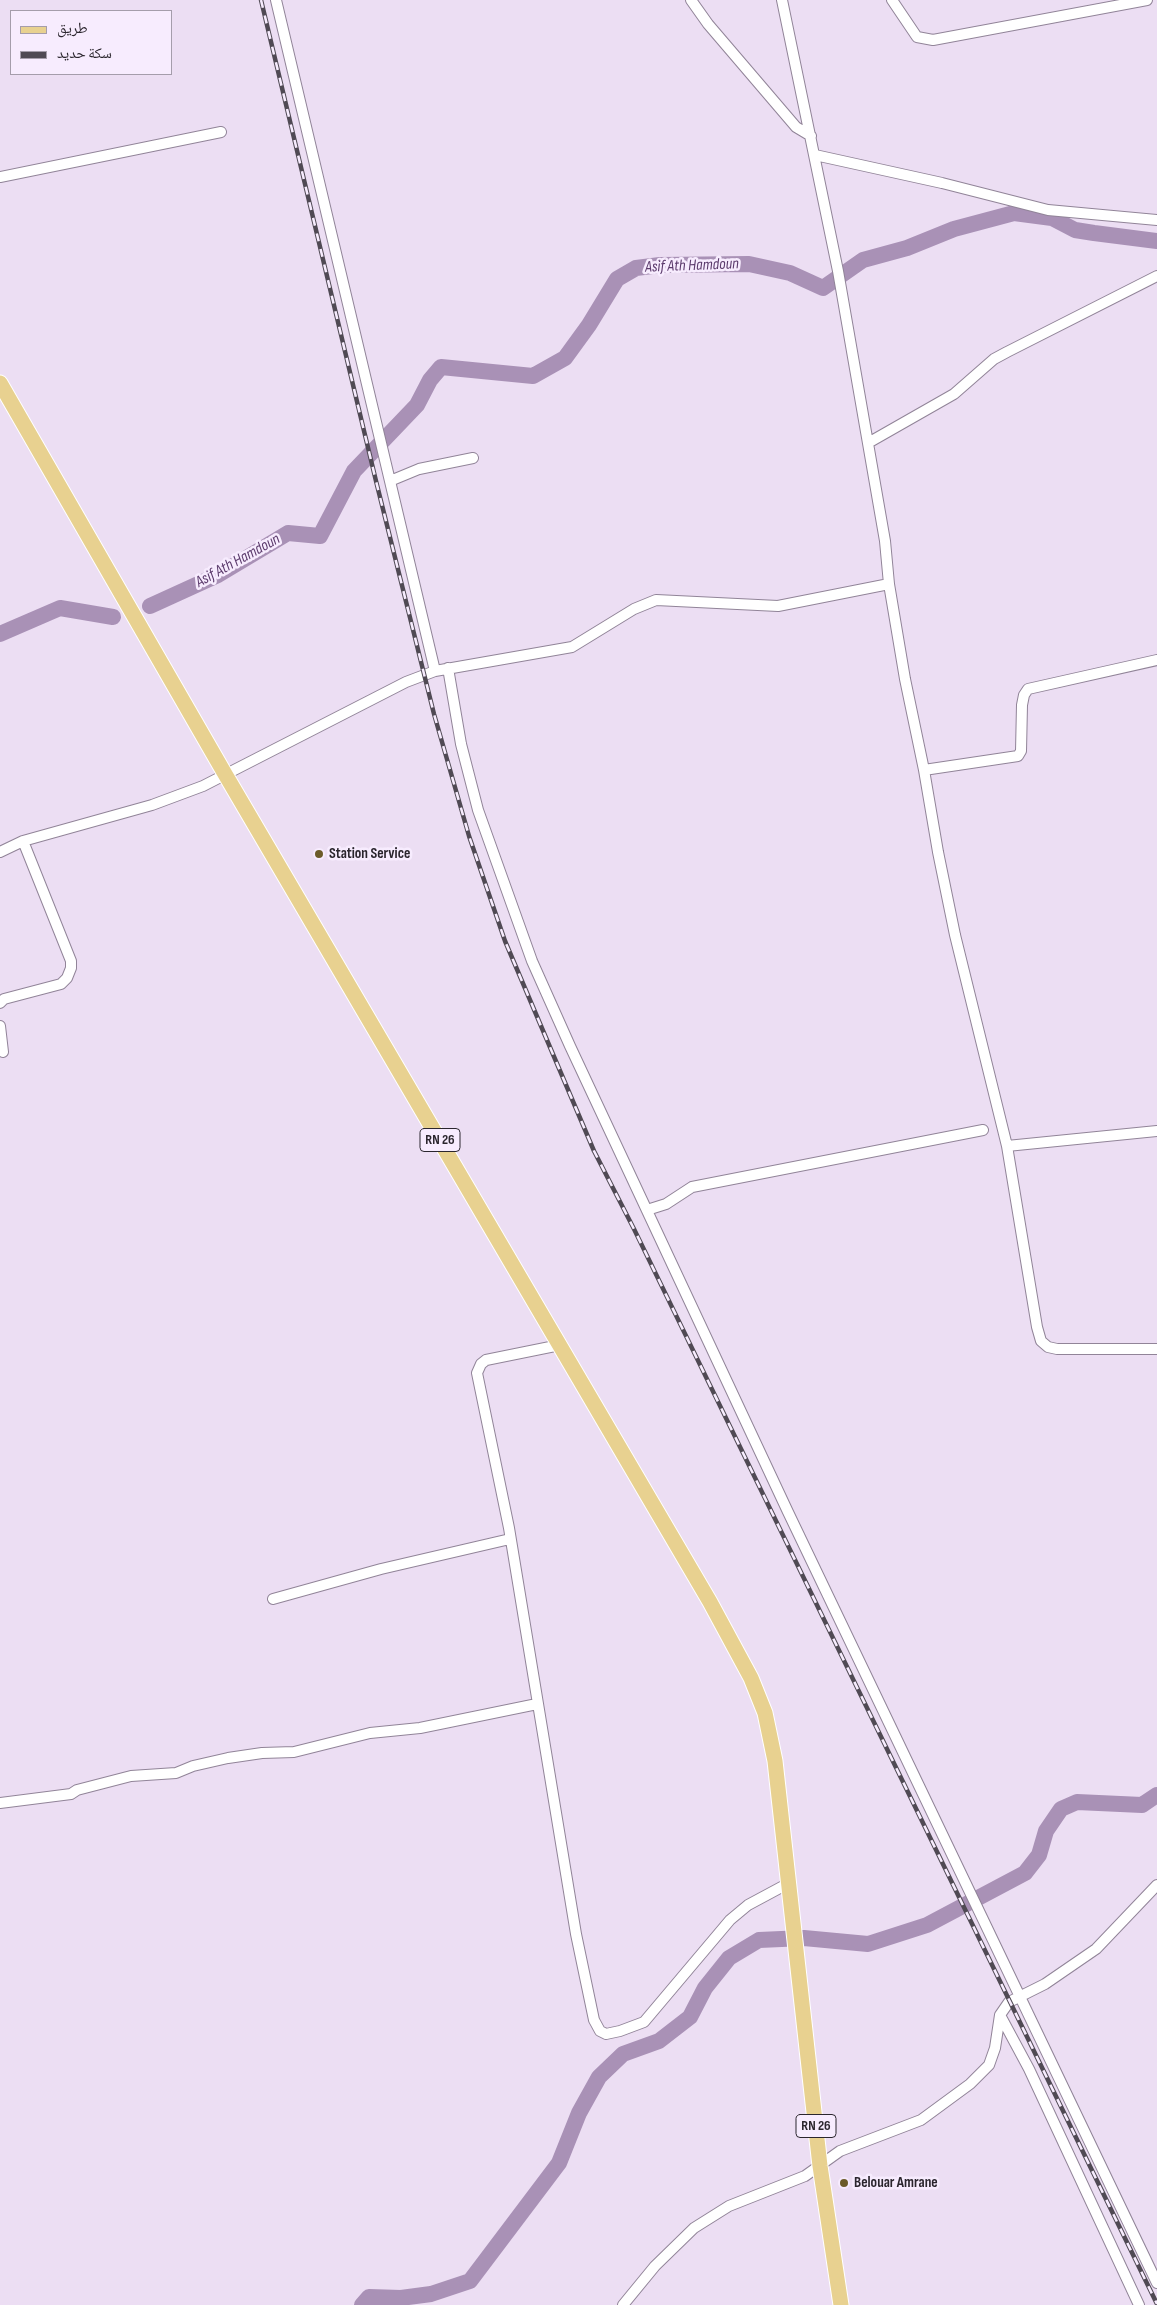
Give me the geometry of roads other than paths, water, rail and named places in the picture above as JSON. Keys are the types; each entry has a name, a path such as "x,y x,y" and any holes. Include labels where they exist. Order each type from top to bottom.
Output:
{"main road":[{"name":"RN 26","path":"0,383 225,774 710,1602 752,1678 765,1713 775,1761 820,2166 841,2305"}],"street":[{"path":"276,0 435,671"},
{"path":"691,0 708,24 796,128 811,136"},
{"path":"782,0 838,271 885,542 889,584 905,679 955,935 1007,1146 1036,1327 1041,1341 1048,1347 1057,1349 1157,1349"},
{"path":"892,0 917,37 933,40 1147,0"},
{"path":"0,177 221,132"},
{"path":"815,156 942,183 1048,210 1157,220"},
{"path":"868,443 954,394 994,359 1157,276"},
{"path":"390,481 419,469 473,458"},
{"path":"0,852 23,841 152,805 203,786 406,682 435,671 572,647 634,609 656,600 778,606 889,584"},
{"path":"924,770 1018,756 1021,751 1022,705 1024,695 1028,689 1157,660"},
{"path":"448,668 468,777 532,961 788,1512 1157,2283"},
{"path":"0,1003 4,998 61,984 67,978 71,968 71,961 23,841"},
{"path":"0,1026 3,1052"},
{"path":"647,1210 666,1204 692,1187 983,1130"},
{"path":"1007,1146 1157,1131"},
{"path":"560,1346 486,1360 481,1364 477,1373 510,1538 576,1934 594,2020 600,2031 606,2034 644,2022 730,1920 748,1905 789,1883"},
{"path":"273,1599 381,1569 510,1538"},
{"path":"0,1802 71,1794 77,1790 131,1776 176,1773 193,1766 228,1758 262,1753 294,1752 370,1733 420,1728 538,1704"},
{"path":"623,2305 655,2266 694,2228 729,2206 805,2176 840,2151 921,2120 970,2084 989,2065 995,2048 1000,2015 1009,2002 1045,1984 1096,1949 1157,1885"},
{"path":"1000,2015 1029,2070 1139,2305"}],"waterway":[{"name":"Asif Ath Hamdoun","path":"150,606 218,575 288,533 320,536 354,471 417,405 430,380 441,367 533,376 565,358 589,325 617,279 636,268 660,265 749,264 790,273 823,288 863,260 907,248 954,229 1014,213 1052,218 1075,230 1157,241"},
{"name":"Asif Ath Hamdoun","path":"0,634 60,608 113,617"},
{"path":"362,2305 369,2297 401,2298 431,2294 470,2281 559,2163 579,2113 599,2077 623,2054 659,2041 690,2017 705,1988 729,1958 759,1940 804,1938 868,1944 927,1925 1025,1873 1039,1855 1046,1831 1061,1809 1077,1802 1142,1805 1157,1795"}],"railway":[{"path":"261,0 376,481 434,714 469,836 505,941 594,1151 634,1229 1157,2304"}],"place":[{"name":"Station Service","path":"319,854"},
{"name":"Belouar Amrane","path":"844,2183"}]}
